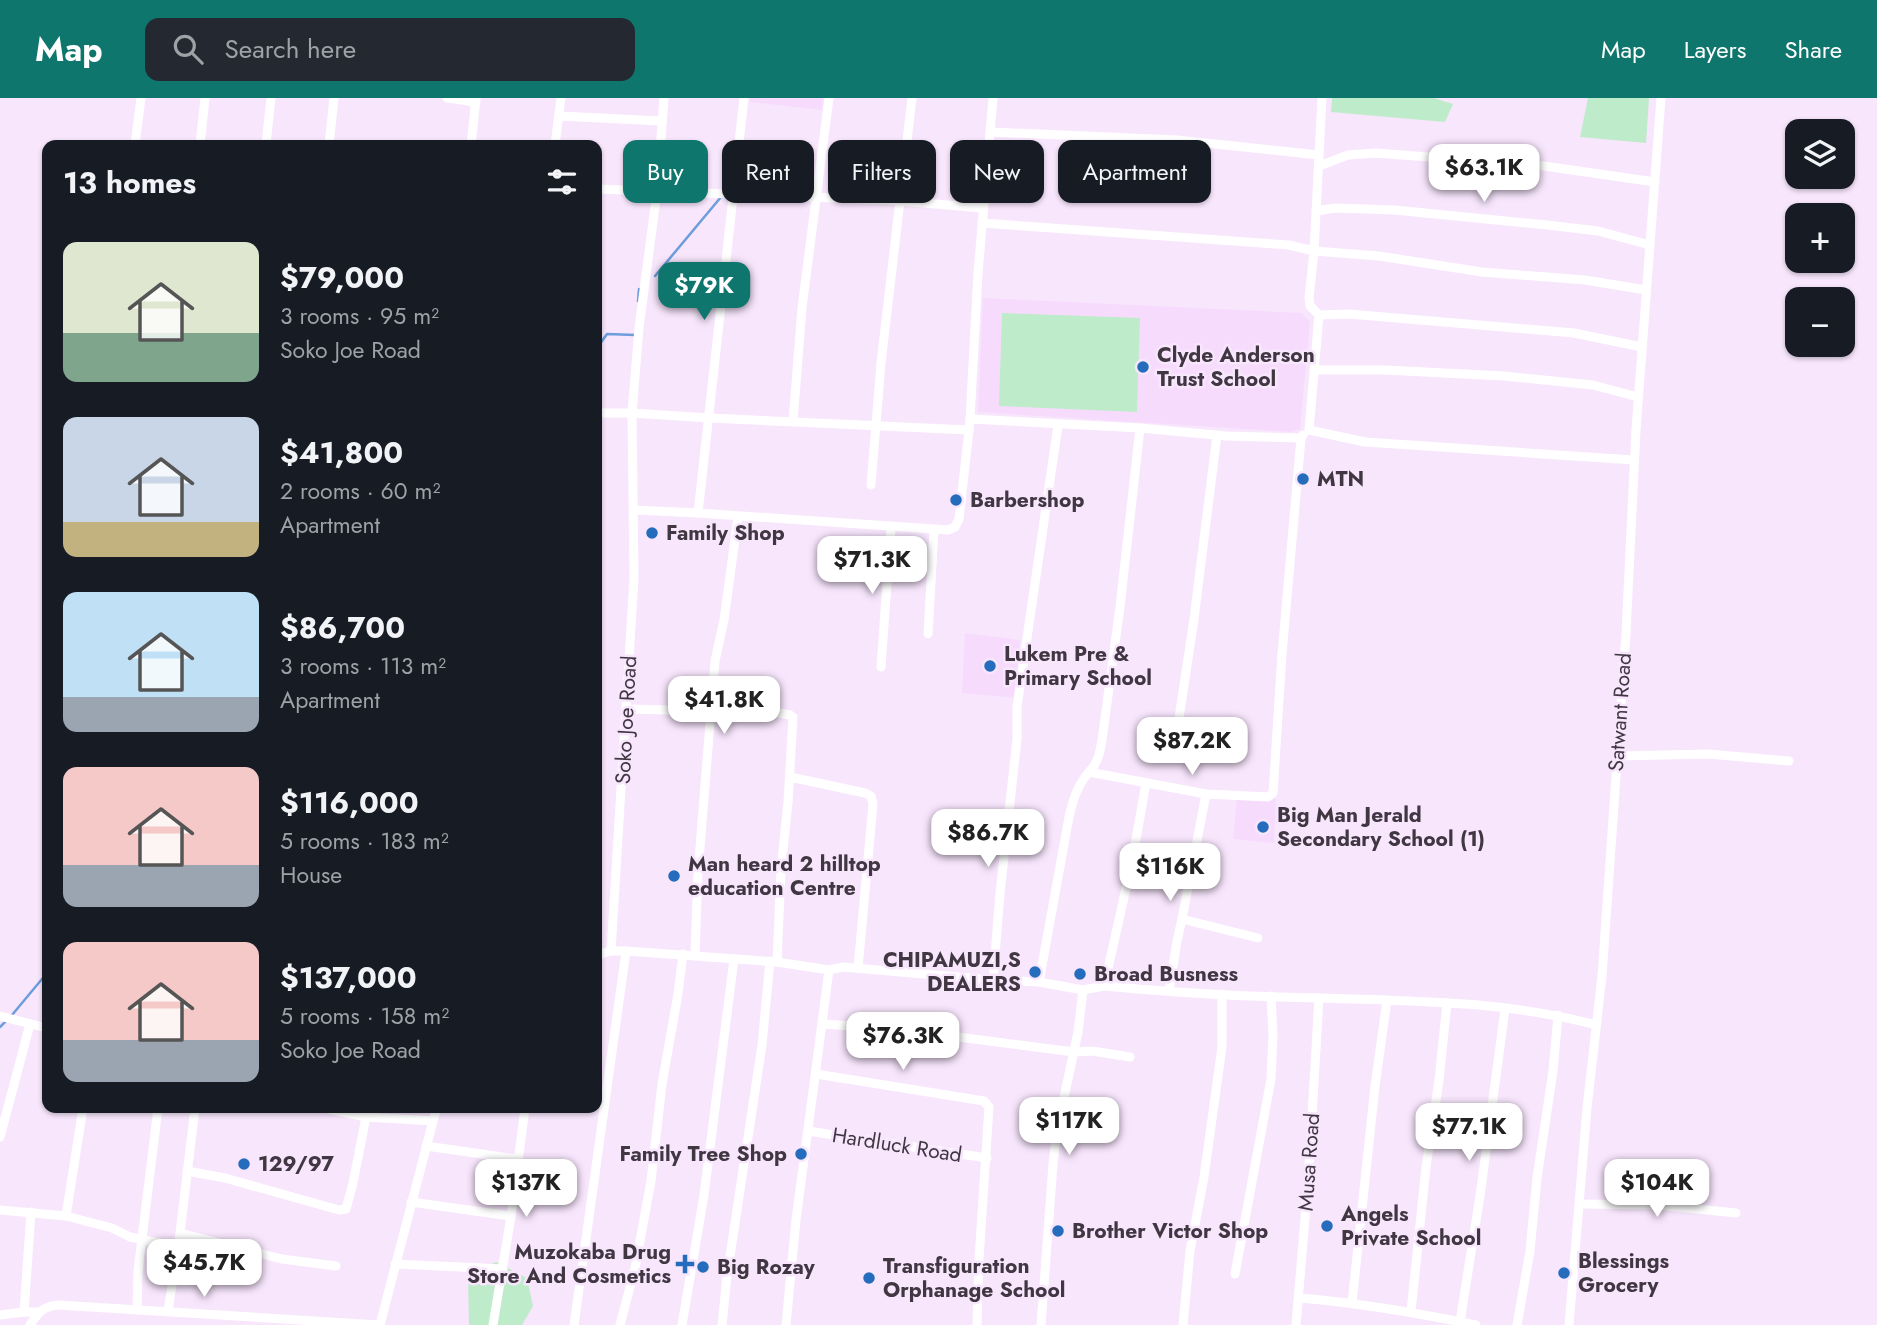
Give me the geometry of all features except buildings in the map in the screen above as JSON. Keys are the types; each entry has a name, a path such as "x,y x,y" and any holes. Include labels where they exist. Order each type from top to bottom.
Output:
{"street":[{"path":"136,140 141,98"},
{"path":"201,140 205,98"},
{"path":"267,140 271,98"},
{"path":"330,140 334,98"},
{"path":"447,98 476,100 472,140"},
{"path":"556,140 561,98"},
{"name":"Soko Joe Road","path":"661,140 664,98"},
{"path":"740,140 744,98"},
{"path":"793,421 802,308 829,98"},
{"path":"908,140 912,98"},
{"path":"634,510 934,530 955,527 959,519 970,419 983,208 993,98"},
{"path":"1322,98 1309,298 1310,306 1319,315 1349,314 1574,333 1642,347"},
{"name":"Satwant Road","path":"1569,1325 1602,976 1626,633 1634,460 1661,98"},
{"path":"559,116 663,121"},
{"path":"990,132 1177,140 1319,155"},
{"path":"1319,166 1348,155 1375,153 1537,165 1655,182"},
{"path":"602,189 623,190"},
{"path":"814,197 828,198"},
{"name":"Soko Joe Road","path":"611,951 634,578 632,413 639,328 655,203"},
{"path":"698,513 733,203"},
{"path":"871,485 882,352 901,203"},
{"path":"924,203 983,208"},
{"path":"1316,211 1335,208 1395,210 1547,225 1598,231 1650,245"},
{"path":"982,223 1289,245 1314,251 1379,256 1482,272 1585,280 1646,290"},
{"path":"1089,772 1206,794 1268,797 1273,793 1301,438 1309,430 1319,315"},
{"path":"1314,370 1385,370 1504,376 1593,386 1639,397"},
{"path":"602,413 969,430"},
{"path":"970,419 1301,438"},
{"path":"993,980 1017,739 1017,707 1058,425"},
{"path":"1039,982 1069,817 1080,782 1099,757 1120,607 1140,428"},
{"path":"1309,430 1365,442 1634,460"},
{"path":"1179,718 1217,435"},
{"path":"695,954 698,872 715,661 724,620 738,517"},
{"path":"881,667 891,527"},
{"path":"928,634 934,530"},
{"path":"627,709 779,713 793,718 774,961 722,1325"},
{"path":"1617,756 1708,754 1790,761"},
{"path":"790,777 871,796 873,804 858,968"},
{"path":"1104,986 1132,862 1146,783"},
{"path":"1169,991 1206,794"},
{"path":"1182,919 1258,938"},
{"path":"574,1325 626,951"},
{"path":"602,954 626,951 695,954 774,961 829,970 843,967 1039,982 1083,990 1104,986 1222,994 1447,1003 1558,1015 1596,1025"},
{"path":"620,1325 635,1268 650,1181 683,954"},
{"path":"682,1325 704,1195 733,959"},
{"path":"786,1325 796,1220 829,970"},
{"path":"1041,1325 1057,1130 1074,1052 1083,990"},
{"path":"1183,1325 1190,1251 1204,1177 1222,1047 1222,994"},
{"path":"1235,1274 1271,1079 1272,996"},
{"name":"Musa Road","path":"1296,1325 1319,998"},
{"path":"1352,1303 1372,1110 1387,1000"},
{"path":"1411,1312 1447,1003"},
{"path":"1460,1322 1505,1009"},
{"path":"1517,1325 1530,1251 1535,1189 1553,1071 1558,1015"},
{"path":"1,1017 42,1027"},
{"path":"0,1138 30,1024"},
{"path":"822,1024 896,1028 1130,1057"},
{"path":"816,1074 984,1101 989,1107 977,1325"},
{"path":"66,1216 82,1113"},
{"path":"137,1310 138,1271 157,1113"},
{"path":"168,1311 194,1113"},
{"path":"347,1113 366,1117 433,1121"},
{"path":"0,1315 38,1312 58,1305 380,1325 435,1113"},
{"path":"493,1325 524,1113"},
{"path":"187,1171 225,1178 339,1210 346,1209 366,1117"},
{"name":"Hardluck Road","path":"807,1131 987,1158"},
{"path":"426,1146 517,1159"},
{"path":"411,1202 511,1216"},
{"path":"1580,1204 1659,1205 1736,1213"},
{"path":"0,1210 66,1216 112,1228 142,1240 178,1247"},
{"path":"24,1311 31,1212"},
{"path":"180,1233 282,1259 334,1266"},
{"path":"395,1264 503,1269"},
{"path":"1299,1298 1352,1303 1476,1325"},
{"path":"30,1325 38,1312"}],"shaded area":[{"path":"750,98 823,98 822,110 750,102"},
{"name":"Clyde Anderson Trust School","path":"983,298 1302,313 1310,322 1300,429 1292,432 978,412"},
{"name":"Lukem Pre & Primary School","path":"965,633 1020,640 1015,698 962,693"},
{"path":"1237,798 1276,799 1274,843 1233,839"}],"green space":[{"path":"1332,98 1434,98 1453,104 1445,122 1331,112"},
{"path":"1588,98 1649,98 1646,143 1580,137"},
{"path":"1002,313 1140,318 1137,412 999,406"},
{"path":"496,1262 527,1278 533,1306 522,1325 469,1325 468,1275"}],"waterway":[{"path":"655,276 721,197"},
{"path":"638,301 639,289"},
{"path":"602,341 607,334 635,335"},
{"path":"12,1015 42,979"},
{"path":"0,1027 7,1020"}],"place":[{"name":"Clyde Anderson Trust School","path":"1143,367"},
{"name":"MTN","path":"1303,479"},
{"name":"Barbershop","path":"956,500"},
{"name":"Family Shop","path":"652,533"},
{"name":"Lukem Pre & Primary School","path":"990,666"},
{"name":"Big Man Jerald Secondary School (1)","path":"1263,827"},
{"name":"Man heard 2 hilltop education Centre","path":"674,876"},
{"name":"CHIPAMUZI,S DEALERS","path":"1035,972"},
{"name":"Broad Busness","path":"1080,974"},
{"name":"Family Tree Shop","path":"801,1154"},
{"name":"129/97","path":"244,1164"},
{"name":"Angels Private School","path":"1327,1226"},
{"name":"Brother Victor Shop","path":"1058,1231"},
{"name":"Muzokaba Drug Store And Cosmetics","path":"685,1264"},
{"name":"Big Rozay","path":"703,1267"},
{"name":"Blessings Grocery","path":"1564,1273"},
{"name":"Transfiguration Orphanage School","path":"869,1278"}]}
